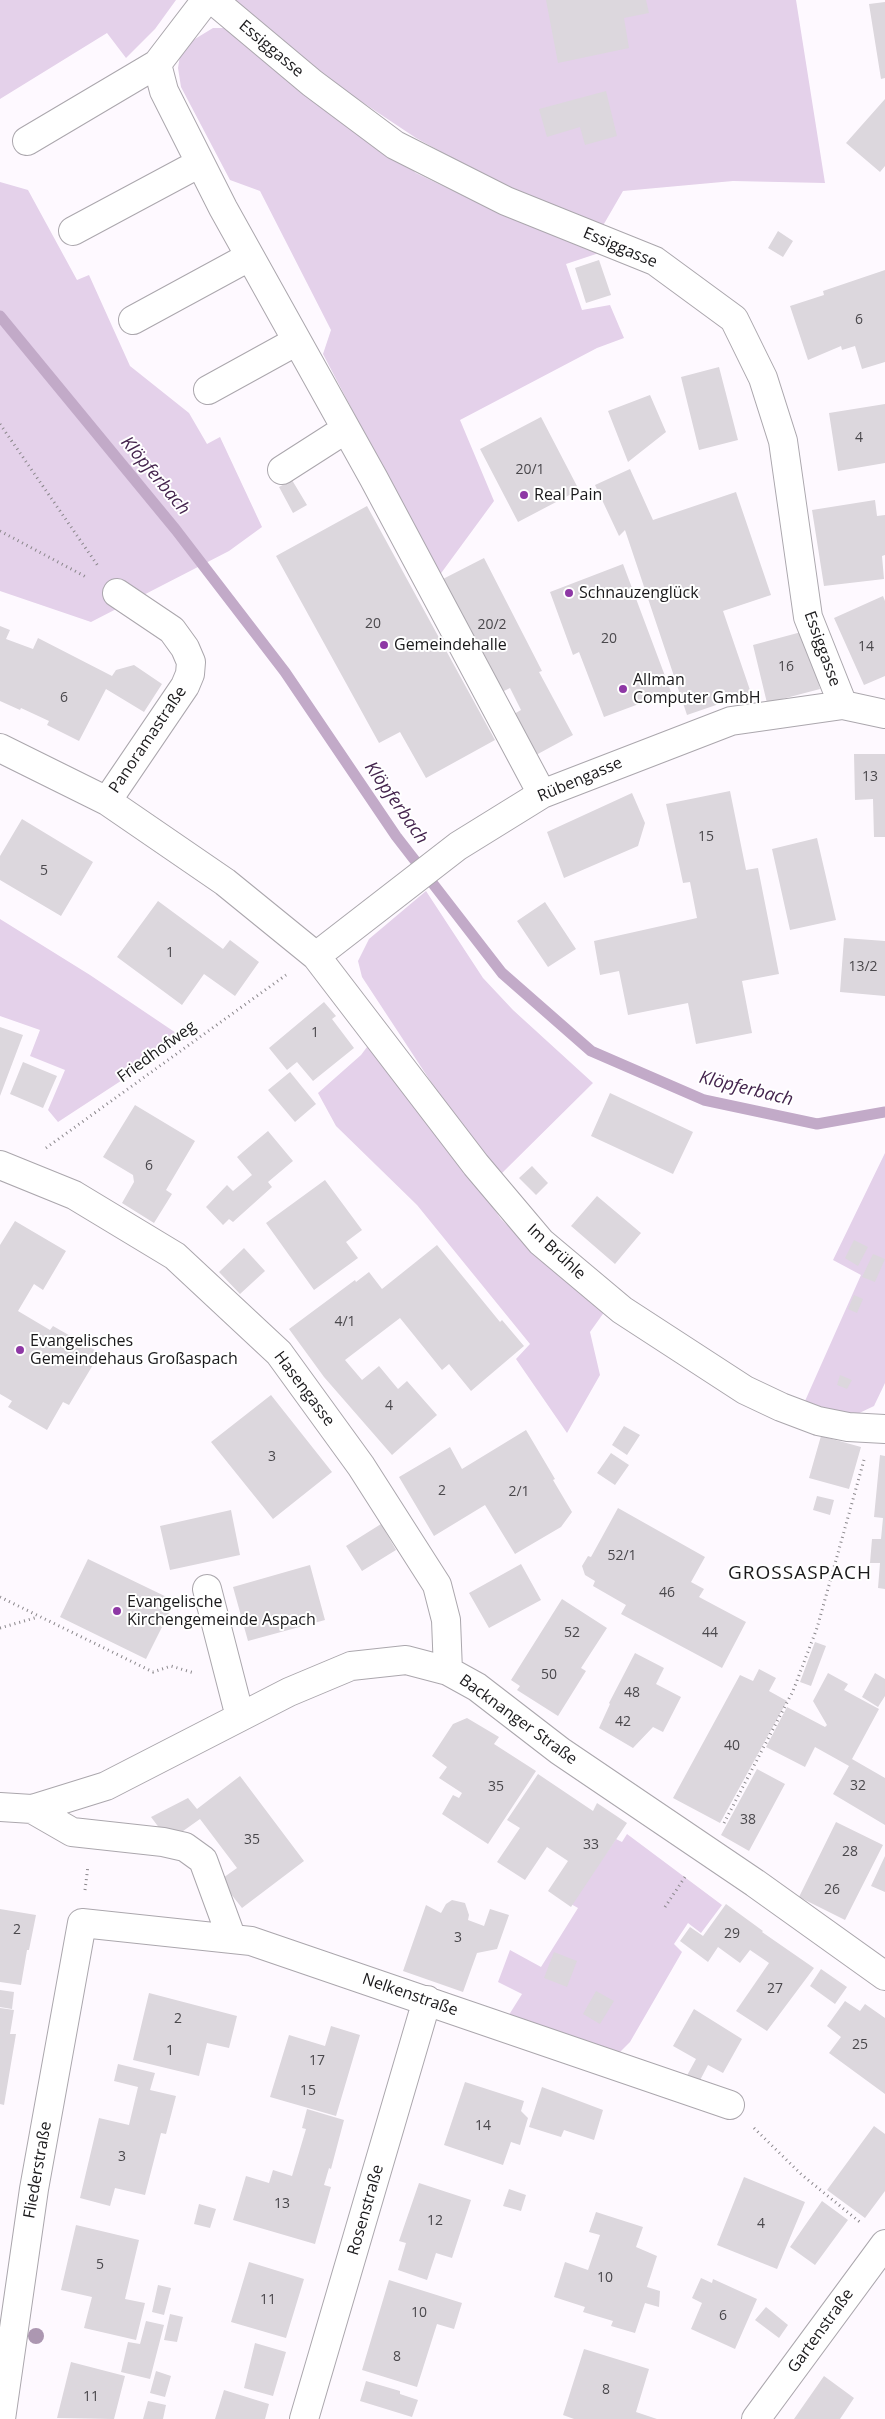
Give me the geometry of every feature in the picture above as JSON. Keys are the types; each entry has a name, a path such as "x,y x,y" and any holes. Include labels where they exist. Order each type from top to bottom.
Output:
{"street":[{"path":"27,141 157,64 206,0"},
{"name":"Essiggasse","path":"213,0 312,84 396,145 506,201 655,261 734,319 763,378 783,441 808,617 843,705"},
{"path":"157,64 164,91 249,257 346,430 542,794"},
{"path":"73,231 200,163"},
{"path":"133,320 249,257"},
{"path":"208,390 297,341"},
{"path":"282,470 346,430"},
{"name":"Panoramastraße","path":"106,801 185,686 190,674 190,662 185,648 172,630 116,593"},
{"name":"Rübengasse","path":"316,956 458,846 542,794 731,721 843,705 885,714"},
{"name":"Panoramastraße","path":"0,748 106,801 230,875 316,956"},
{"name":"Im Brühle","path":"316,956 476,1165 541,1242 622,1310 745,1390 781,1408 818,1420 848,1428 879,1429"},
{"name":"Hasengasse","path":"8,1168 74,1195 175,1256 279,1353 361,1466 437,1585 446,1620 448,1671"},
{"path":"207,1588 240,1717"},
{"name":"Backnanger Straße","path":"0,1807 32,1809 106,1786 289,1692 351,1666 406,1660 448,1671 477,1686 560,1751 708,1853 755,1883 885,1976"},
{"path":"32,1809 72,1832 163,1842 185,1847 204,1860 232,1940"},
{"name":"Nelkenstraße","path":"82,1923 251,1941 730,2105"},
{"name":"Fliederstraße","path":"1,2419 34,2189 82,1923"},
{"name":"Rosenstraße","path":"304,2419 427,2000"},
{"name":"Gartenstraße","path":"756,2419 885,2244"}],"path":[{"path":"0,424 116,593"},
{"path":"0,531 116,593"},
{"name":"Friedhofweg","path":"8,1168 316,956"},
{"path":"708,1853 793,1691 818,1628 879,1429"},
{"path":"0,1597 153,1672 172,1666 231,1683"},
{"path":"0,1628 38,1617"},
{"path":"82,1923 89,1858"},
{"path":"665,1906 686,1875"},
{"path":"751,2125 802,2175 852,2216"}],"shaded area":[{"path":"0,0 176,0 155,29 126,58 107,33 0,99"},
{"path":"234,0 796,0 825,183 733,181 623,191 601,229 518,194 416,138 338,86 252,18"},
{"path":"213,28 233,28 416,173 507,217 599,253 566,264 582,310 610,305 624,338 597,348 460,420 494,501 439,576 323,354 331,330 260,191 230,180 181,87 178,68 180,55 185,45"},
{"path":"0,182 28,190 77,280 89,275 130,366 189,413 207,444 220,437 262,527 229,551 91,622 0,591"},
{"path":"426,891 483,978 513,1010 593,1083 497,1178 454,1117 362,977 358,961 369,939"},
{"path":"0,919 90,975 185,1039 58,1122 48,1110 65,1070 30,1056 40,1030 0,1016"},
{"path":"373,1039 501,1219 551,1268 605,1311 590,1332 600,1375 567,1433 516,1359 530,1344 417,1205 336,1126 318,1093 361,1055"},
{"path":"885,1153 885,1383 874,1406 851,1417 805,1401 861,1275 833,1260"},
{"path":"627,1834 722,1905 701,1933 688,1923 674,1944 682,1952 630,2042 613,2059 507,2018 522,1994 498,1982 510,1950 541,1967 578,1908 571,1904 616,1839 622,1842"}],"building":[{"path":"546,0 646,0 649,13 624,18 629,48 558,63"},
{"path":"885,2 885,78 881,79 869,4"},
{"path":"606,91 617,136 585,145 580,127 547,137 539,109"},
{"path":"885,99 885,166 880,172 846,143"},
{"path":"778,231 793,241 783,257 768,248"},
{"path":"599,260 611,295 586,303 575,268"},
{"path":"885,270 885,362 862,369 855,346 842,350 841,346 808,360 790,306 824,295 823,291"},
{"path":"719,367 738,440 699,450 681,377"},
{"path":"650,395 666,432 628,462 608,411"},
{"path":"885,404 885,463 838,471 829,413"},
{"path":"541,417 579,490 518,522 480,449"},
{"path":"630,469 653,520 736,492 771,595 723,611 751,693 687,715 625,530 619,536 595,485"},
{"path":"292,480 307,505 293,513 279,487"},
{"path":"875,500 877,516 885,515 885,555 882,556 884,579 824,586 812,510"},
{"path":"367,506 495,740 426,778 400,732 379,743 276,556"},
{"path":"484,558 542,671 539,672 573,735 536,755 514,714 521,710 510,688 502,692 441,580"},
{"path":"623,564 671,692 604,717 579,652 573,655 550,592"},
{"path":"883,596 885,601 885,676 864,685 834,618"},
{"path":"0,626 10,630 6,639 33,649 38,638 112,676 116,670 134,665 162,684 144,712 106,689 79,741 47,725 49,721 0,701"},
{"path":"805,631 820,689 767,703 753,645"},
{"path":"854,754 885,754 885,837 874,837 873,799 855,800"},
{"path":"730,791 746,870 758,868 779,974 742,981 752,1033 696,1044 688,1003 628,1015 619,971 600,975 594,941 697,918 690,882 683,883 666,804"},
{"path":"632,793 645,823 638,846 564,878 547,832"},
{"path":"22,819 93,862 61,916 0,880 0,856"},
{"path":"817,838 836,920 790,930 772,849"},
{"path":"158,901 223,949 230,940 259,962 235,996 204,974 182,1005 117,957"},
{"path":"545,902 576,949 548,967 517,921"},
{"path":"844,938 885,941 885,996 840,992"},
{"path":"324,1002 336,1016 332,1019 354,1048 313,1081 297,1062 287,1070 269,1048"},
{"path":"0,1027 23,1035 0,1096"},
{"path":"23,1062 57,1076 43,1108 10,1094"},
{"path":"290,1072 316,1104 295,1122 268,1090"},
{"path":"610,1093 693,1132 673,1174 591,1136"},
{"path":"135,1105 195,1141 166,1190 172,1194 154,1223 122,1203 134,1182 133,1175 103,1157"},
{"path":"268,1131 293,1161 268,1182 272,1187 233,1222 229,1219 223,1225 206,1207 227,1185 233,1191 252,1175 237,1157"},
{"path":"532,1166 548,1183 536,1195 519,1178"},
{"path":"325,1180 362,1230 346,1242 358,1258 314,1290 266,1223"},
{"path":"597,1196 641,1233 615,1264 571,1226"},
{"name":"Evangelisches Gemeindehaus Großaspach","path":"15,1221 66,1251 43,1290 34,1284 18,1311 50,1330 53,1326 100,1353 69,1405 63,1402 47,1430 8,1407 12,1401 0,1394 0,1245"},
{"path":"854,1240 868,1247 858,1266 845,1258"},
{"path":"437,1245 500,1322 502,1320 524,1346 471,1391 449,1364 442,1370 400,1318 345,1360 362,1380 379,1366 398,1389 407,1381 437,1415 392,1455 324,1377 289,1329 355,1280 356,1282 369,1272 382,1289"},
{"path":"244,1248 265,1271 240,1294 219,1272"},
{"path":"873,1254 885,1259 875,1282 862,1277"},
{"path":"854,1295 863,1299 857,1313 848,1309"},
{"path":"840,1375 852,1380 847,1389 837,1385"},
{"path":"271,1395 332,1472 273,1519 211,1442"},
{"path":"624,1426 640,1435 627,1455 612,1445"},
{"path":"526,1430 572,1512 561,1527 515,1554 485,1505 434,1536 399,1477 450,1447 462,1469"},
{"path":"821,1436 861,1447 849,1489 809,1478"},
{"path":"611,1453 629,1465 615,1485 597,1473"},
{"path":"880,1455 885,1456 885,1589 878,1588 880,1563 870,1563 872,1539 881,1539 883,1518 874,1517"},
{"path":"817,1496 834,1500 830,1515 813,1510"},
{"path":"618,1508 705,1557 691,1582 704,1589 699,1597 746,1622 722,1668 621,1614 626,1605 593,1586 595,1581 585,1575 582,1566 588,1556 591,1557"},
{"path":"231,1510 240,1555 170,1570 160,1526"},
{"path":"381,1524 396,1550 362,1571 346,1546"},
{"path":"88,1559 175,1601 146,1659 60,1617"},
{"path":"521,1564 541,1600 489,1628 469,1593"},
{"path":"310,1565 325,1620 248,1641 233,1587"},
{"path":"562,1599 607,1628 581,1668 586,1671 558,1716 517,1690 520,1686 511,1680"},
{"path":"815,1642 826,1646 811,1686 800,1682"},
{"path":"635,1653 664,1668 656,1684 681,1697 663,1732 653,1727 633,1748 599,1728 609,1703"},
{"path":"759,1669 776,1678 769,1691 787,1701 720,1823 673,1798 740,1675 753,1681"},
{"path":"828,1673 848,1684 844,1690 879,1709 852,1759 885,1778 885,1825 833,1794 849,1766 815,1747 805,1767 766,1747 787,1707 825,1727 827,1725 813,1701"},
{"path":"875,1673 885,1679 885,1696 878,1707 862,1697"},
{"path":"467,1718 499,1737 494,1744 536,1771 488,1844 442,1814 453,1795 459,1798 462,1793 439,1778 447,1767 432,1756 453,1724"},
{"path":"757,1769 785,1784 749,1851 721,1835"},
{"path":"538,1774 593,1811 597,1803 627,1823 571,1907 548,1891 568,1861 547,1847 525,1880 497,1862 520,1828 507,1820"},
{"path":"240,1776 304,1861 242,1908 220,1880 237,1868 200,1819 169,1841 151,1817 188,1798 197,1809"},
{"path":"836,1822 883,1845 845,1920 799,1897"},
{"path":"885,1856 885,1892 871,1886"},
{"path":"452,1900 465,1903 469,1915 468,1920 484,1926 490,1909 509,1915 497,1949 477,1953 463,1992 403,1971 426,1905 441,1913 446,1904"},
{"path":"726,1904 814,1968 767,2031 736,2011 769,1963 750,1950 740,1963 718,1947 708,1962 680,1941 690,1927 703,1936"},
{"path":"0,1909 36,1915 21,1985 0,1982"},
{"path":"554,1952 577,1961 567,1987 544,1978"},
{"path":"821,1969 847,1987 835,2004 810,1986"},
{"path":"0,1990 14,1992 12,2009 0,2007"},
{"path":"596,1991 614,2001 600,2024 583,2014"},
{"path":"149,1993 237,2016 229,2048 207,2043 199,2076 133,2060"},
{"path":"845,2001 860,2011 865,2004 885,2018 885,2094 829,2053 841,2037 827,2026"},
{"path":"0,2008 14,2010 10,2034 16,2034 4,2105 0,2104"},
{"path":"694,2009 742,2039 723,2073 708,2065 697,2086 684,2081 696,2059 673,2046"},
{"path":"331,2026 360,2035 336,2116 270,2097 289,2035 325,2046"},
{"path":"118,2064 155,2073 150,2090 176,2096 166,2134 161,2133 145,2195 115,2188 110,2206 80,2198 99,2118 129,2125 138,2087 114,2081"},
{"path":"465,2082 524,2101 521,2111 528,2118 520,2145 511,2142 503,2165 444,2145"},
{"path":"542,2087 603,2110 594,2140 564,2130 561,2137 529,2127"},
{"path":"307,2109 344,2120 331,2169 329,2168 324,2185 331,2187 315,2244 233,2220 246,2176 269,2183 273,2170 292,2176 306,2129 302,2128"},
{"path":"874,2126 885,2134 885,2191 865,2218 827,2190"},
{"path":"744,2177 805,2202 777,2269 717,2245"},
{"path":"419,2183 471,2200 452,2258 436,2253 427,2280 398,2270 406,2243 399,2241"},
{"path":"509,2189 526,2195 521,2211 503,2206"},
{"path":"822,2201 848,2220 815,2265 790,2247"},
{"path":"199,2204 216,2209 210,2228 194,2224"},
{"path":"596,2212 643,2227 636,2247 657,2256 647,2287 660,2291 659,2307 645,2303 635,2333 611,2326 613,2321 583,2312 585,2307 554,2297 565,2262 588,2270 600,2235 589,2232"},
{"path":"76,2225 139,2240 125,2299 145,2303 136,2340 84,2328 92,2297 61,2290"},
{"path":"249,2262 304,2279 286,2338 231,2322"},
{"path":"701,2278 712,2283 713,2279 757,2299 735,2349 691,2329 702,2303 692,2298"},
{"path":"389,2280 462,2303 454,2329 437,2324 417,2387 362,2370"},
{"path":"158,2285 171,2288 164,2315 152,2312"},
{"path":"766,2307 788,2325 779,2338 755,2320"},
{"path":"170,2314 183,2317 177,2342 164,2340"},
{"path":"146,2321 164,2325 150,2379 121,2372 128,2342 140,2344"},
{"path":"255,2343 286,2352 273,2396 244,2388"},
{"path":"584,2349 649,2369 636,2412 657,2419 574,2419 563,2415"},
{"path":"71,2362 125,2376 114,2419 57,2418"},
{"path":"156,2371 171,2376 165,2397 150,2393"},
{"path":"824,2376 854,2398 840,2419 794,2419"},
{"path":"366,2381 400,2391 400,2394 418,2400 412,2417 360,2401"},
{"path":"224,2390 269,2404 265,2419 215,2419"},
{"path":"148,2401 166,2405 163,2419 143,2419"}],"waterway":[{"name":"Klöpferbach","path":"0,316 176,530 285,672 396,836 502,973 591,1051 704,1100 817,1124 885,1112"}],"place":[{"name":"Real Pain","path":"524,495"},
{"name":"Schnauzenglück","path":"569,593"},
{"name":"Gemeindehalle","path":"384,645"},
{"name":"Allman Computer GmbH","path":"623,689"},
{"name":"Evangelisches Gemeindehaus Großaspach","path":"20,1350"},
{"name":"Evangelische Kirchengemeinde Aspach","path":"117,1611"}],"district":[{"name":"GROSSASPACH","path":"800,1574"}]}
